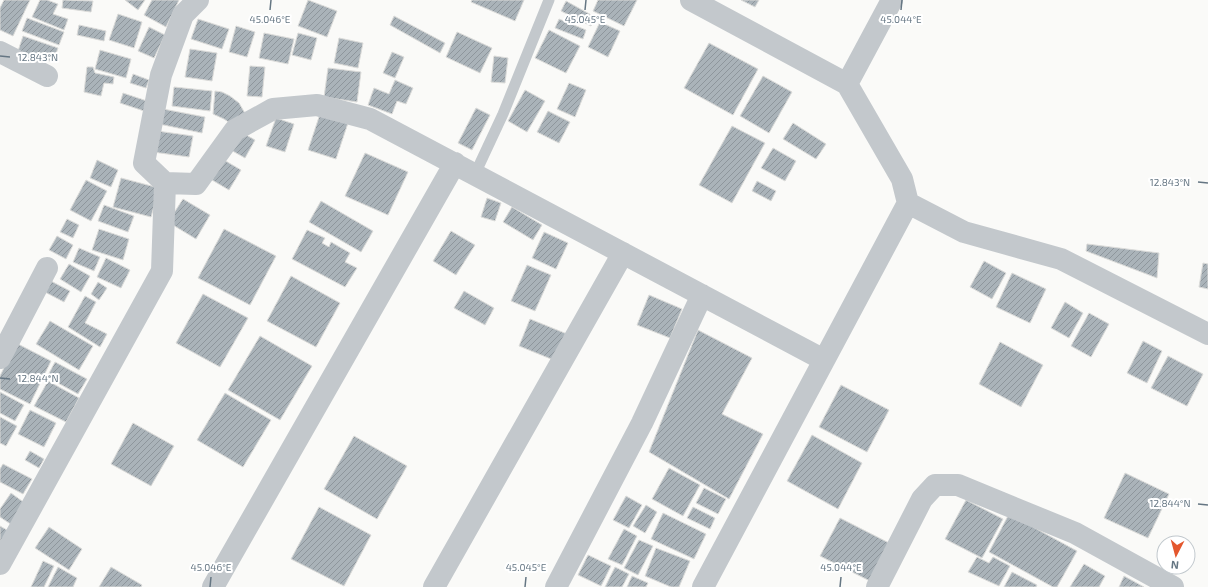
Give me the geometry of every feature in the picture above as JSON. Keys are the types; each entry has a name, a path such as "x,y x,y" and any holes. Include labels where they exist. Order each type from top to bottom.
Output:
{"street":[{"path":"198,0 183,15 161,75 144,163 165,183 196,184 236,130 273,109 317,105 370,119 824,360"},
{"path":"691,0 846,84 902,179 908,203 703,587"},
{"path":"846,84 892,0"},
{"path":"0,52 47,76"},
{"path":"213,587 455,163"},
{"path":"0,564 162,271 165,183"},
{"path":"908,203 964,232 1061,260 1208,334"},
{"path":"434,587 623,253"},
{"path":"0,358 47,268"},
{"path":"556,587 642,423 702,295"},
{"path":"877,587 922,499 935,484 958,485 1075,533 1173,587"}],"lane":[{"path":"476,174 503,114 549,0"}],"building":[{"path":"4,0 30,0 13,36 0,30 0,8"},
{"path":"40,0 47,0 58,4 53,14 68,19 64,30 32,17"},
{"path":"63,0 93,1 91,12 62,8"},
{"path":"125,0 145,0 138,10"},
{"path":"152,0 179,0 166,27 144,15"},
{"path":"308,0 337,11 327,37 298,26"},
{"path":"472,0 524,0 515,21 471,2"},
{"path":"598,0 637,0 624,26 593,11"},
{"path":"741,0 759,0 755,7"},
{"path":"566,1 595,17 591,26 561,11"},
{"path":"118,14 142,22 134,48 109,40"},
{"path":"394,16 445,43 440,53 390,25"},
{"path":"27,18 64,32 59,45 22,31"},
{"path":"198,19 229,29 222,49 191,39"},
{"path":"559,19 586,30 583,39 555,28"},
{"path":"600,22 620,31 608,57 588,47"},
{"path":"79,25 106,31 104,41 77,35"},
{"path":"236,26 255,32 247,57 229,52"},
{"path":"149,27 165,35 154,58 138,51"},
{"path":"549,30 580,46 566,73 535,58"},
{"path":"457,32 492,48 480,73 446,57"},
{"path":"264,33 294,39 288,64 259,58"},
{"path":"298,33 317,38 311,60 292,55"},
{"path":"23,36 58,48 53,62 18,51"},
{"path":"339,38 363,43 358,68 334,63"},
{"path":"709,43 758,69 733,115 684,88"},
{"path":"190,49 217,53 212,81 185,77"},
{"path":"100,50 131,59 126,78 95,69"},
{"path":"392,52 404,57 395,78 383,73"},
{"path":"494,56 508,58 505,83 491,82"},
{"path":"250,66 265,67 262,97 247,96"},
{"path":"87,67 93,67 95,73 114,77 113,84 104,83 101,96 84,92"},
{"path":"328,68 361,72 357,102 324,97"},
{"path":"133,74 149,80 146,88 130,83"},
{"path":"763,76 792,92 769,133 740,116"},
{"path":"395,80 413,88 406,104 397,101 392,114 368,105 374,88 389,94"},
{"path":"569,83 586,90 575,117 557,109"},
{"path":"174,87 212,91 210,111 172,106"},
{"path":"525,90 545,101 527,132 508,121"},
{"path":"215,91 222,92 230,96 239,103 246,115 233,125 213,114"},
{"path":"123,93 147,101 144,111 120,103"},
{"path":"476,108 490,115 472,150 458,143"},
{"path":"163,109 205,117 202,133 159,124"},
{"path":"548,111 570,122 559,143 537,132"},
{"path":"320,114 348,123 336,159 308,150"},
{"path":"276,118 294,124 285,152 266,146"},
{"path":"793,123 826,144 816,159 783,139"},
{"path":"732,126 765,143 732,203 699,185"},
{"path":"157,131 193,136 189,157 153,152"},
{"path":"239,131 255,140 245,158 229,149"},
{"path":"773,148 796,161 785,181 761,168"},
{"path":"365,153 408,172 388,215 345,196"},
{"path":"97,160 118,170 111,187 90,178"},
{"path":"224,160 241,170 229,190 212,180"},
{"path":"121,178 159,188 151,217 113,207"},
{"path":"86,180 107,191 91,221 70,210"},
{"path":"757,181 776,191 771,201 752,191"},
{"path":"487,198 501,203 495,221 481,217"},
{"path":"183,199 210,215 196,239 168,222"},
{"path":"321,201 373,231 361,252 309,222"},
{"path":"104,205 134,216 128,232 98,221"},
{"path":"512,207 542,225 533,240 503,222"},
{"path":"67,219 79,225 73,238 60,232"},
{"path":"99,229 129,239 123,260 92,250"},
{"path":"224,229 276,256 250,305 198,278"},
{"path":"307,230 325,238 322,243 329,247 331,242 350,253 345,262 357,268 345,287 292,259"},
{"path":"451,231 475,245 456,275 433,261"},
{"path":"544,232 568,243 556,269 532,258"},
{"path":"57,236 73,245 66,259 49,250"},
{"path":"1087,244 1159,253 1157,278 1086,251"},
{"path":"79,248 100,257 94,271 73,262"},
{"path":"106,258 130,270 121,288 97,277"},
{"path":"984,261 1006,273 992,299 970,287"},
{"path":"1203,263 1208,264 1208,289 1199,287"},
{"path":"69,264 90,276 81,292 60,279"},
{"path":"527,265 551,275 535,311 511,301"},
{"path":"1012,273 1046,289 1030,323 996,307"},
{"path":"291,276 340,303 316,347 267,321"},
{"path":"49,280 70,291 64,302 43,291"},
{"path":"98,282 107,288 99,300 91,294"},
{"path":"464,291 494,308 485,325 454,308"},
{"path":"203,294 248,318 220,367 176,343"},
{"path":"649,295 682,309 670,338 637,325"},
{"path":"85,296 96,302 85,323 107,334 100,347 68,327"},
{"path":"1065,302 1083,313 1069,338 1051,328"},
{"path":"1089,313 1109,324 1091,357 1071,346"},
{"path":"530,319 567,334 556,361 519,346"},
{"path":"50,321 93,346 79,370 36,344"},
{"path":"698,330 752,358 722,414 763,434 729,499 649,452"},
{"path":"260,336 312,366 280,420 228,390"},
{"path":"1143,341 1162,351 1147,383 1127,373"},
{"path":"1000,342 1043,365 1021,407 979,384"},
{"path":"16,343 51,361 30,404 0,389 0,376"},
{"path":"1168,356 1203,374 1187,406 1151,388"},
{"path":"55,362 87,379 78,394 47,377"},
{"path":"48,381 79,398 66,422 34,406"},
{"path":"841,385 889,410 867,452 819,427"},
{"path":"0,392 24,405 15,421 0,413"},
{"path":"225,393 271,420 243,467 197,440"},
{"path":"30,410 56,423 44,447 18,434"},
{"path":"0,417 17,426 6,446 0,443"},
{"path":"133,423 174,446 151,486 111,464"},
{"path":"812,435 862,463 838,509 787,481"},
{"path":"354,436 407,466 377,519 324,489"},
{"path":"30,451 44,459 39,468 25,460"},
{"path":"3,464 32,479 23,494 0,482 0,469"},
{"path":"669,468 700,485 683,516 652,499"},
{"path":"1125,473 1169,494 1148,538 1104,518"},
{"path":"704,488 726,499 718,514 696,503"},
{"path":"11,493 26,504 12,525 0,517 0,509"},
{"path":"626,496 642,505 629,528 613,520"},
{"path":"966,500 1003,519 982,558 945,539"},
{"path":"646,505 657,512 645,533 633,526"},
{"path":"319,507 371,535 344,586 291,559"},
{"path":"693,507 715,518 710,529 687,518"},
{"path":"663,513 706,534 694,559 651,539"},
{"path":"1009,514 1077,551 1057,587 1053,587 989,552"},
{"path":"840,518 893,545 874,583 820,556"},
{"path":"0,526 12,533 0,554"},
{"path":"49,527 82,549 69,570 35,548"},
{"path":"624,529 637,536 622,565 608,559"},
{"path":"639,540 653,546 638,575 624,568"},
{"path":"656,548 690,561 679,587 671,587 645,576"},
{"path":"588,555 611,566 601,586 578,575"},
{"path":"977,557 989,563 993,557 1010,566 999,586 968,572"},
{"path":"43,561 54,566 44,587 31,587"},
{"path":"1084,564 1105,576 1099,587 1070,587"},
{"path":"58,567 77,578 73,587 48,587"},
{"path":"111,567 142,585 141,587 99,587"},
{"path":"615,567 629,574 622,587 605,587"},
{"path":"1012,572 1037,585 1036,587 1004,587"},
{"path":"632,576 648,583 646,587 627,587"},
{"path":"1124,576 1144,587 1119,587"}]}
